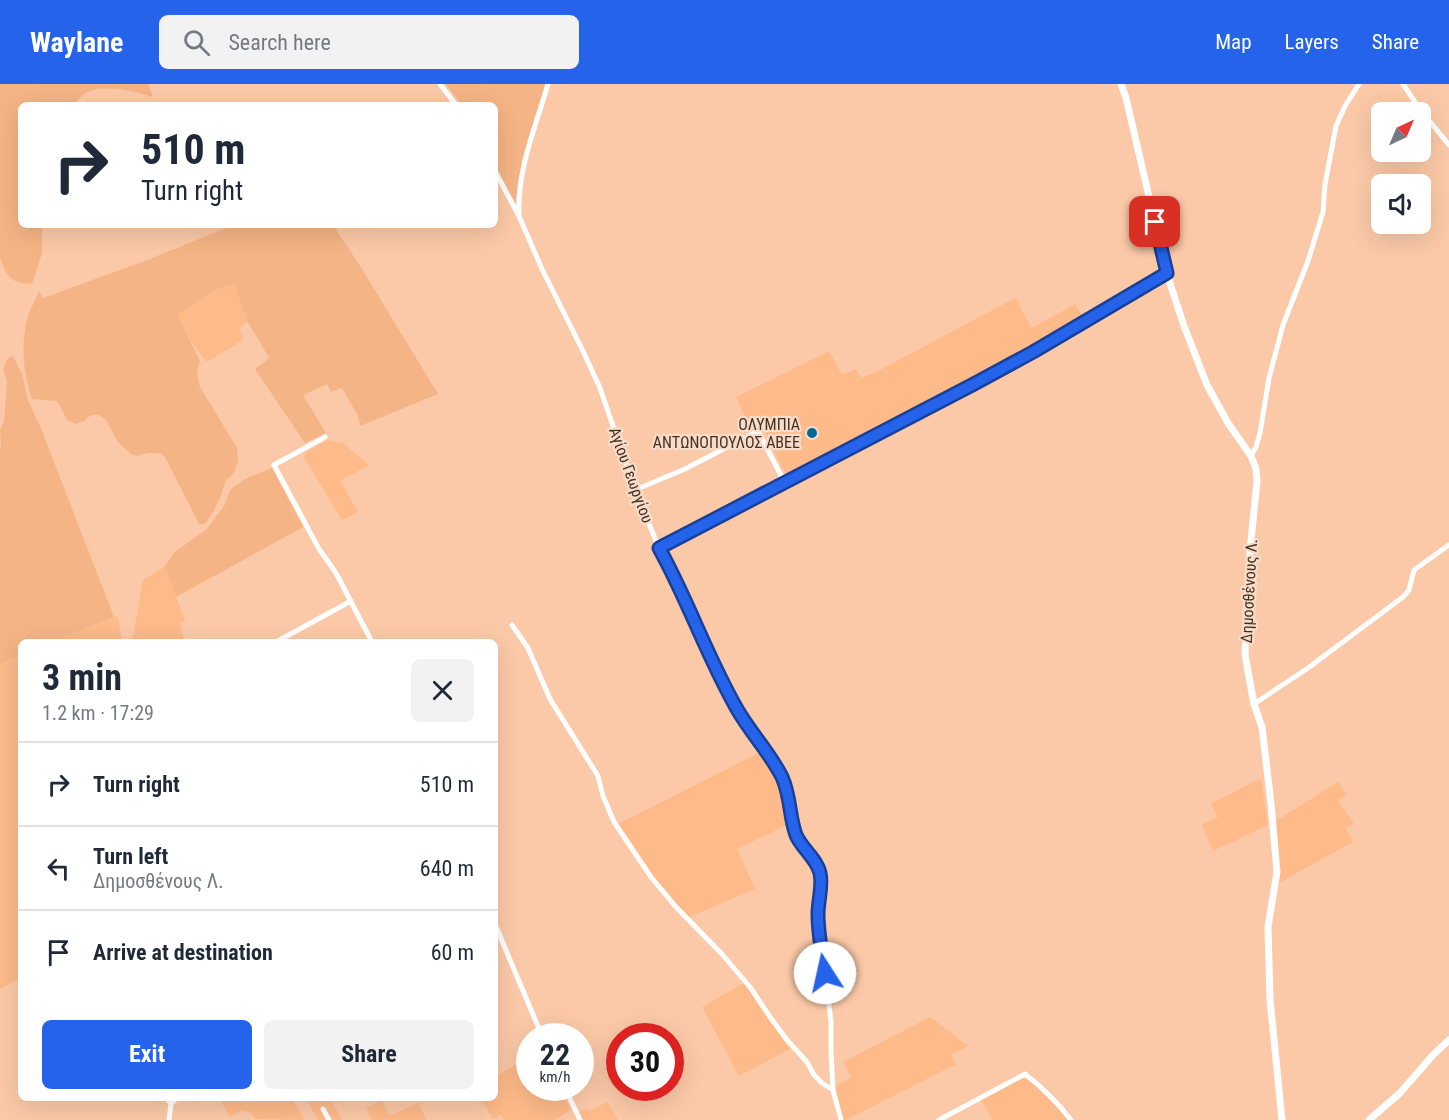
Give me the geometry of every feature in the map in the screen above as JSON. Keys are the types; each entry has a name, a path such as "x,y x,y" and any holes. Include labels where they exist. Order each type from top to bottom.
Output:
{"street":[{"path":"440,84 454,102"},
{"path":"519,216 524,163 548,84"},
{"name":"Δημοσθένους Λ.","path":"1121,84 1167,273 1184,326 1207,385 1228,423 1251,456 1256,470 1245,655 1254,704 1262,727 1271,804 1276,872 1268,927 1270,989 1282,1120"},
{"path":"1251,456 1260,433 1269,378 1283,325 1308,261 1323,212 1325,184 1336,126 1359,84"},
{"path":"1403,84 1449,145"},
{"name":"Αγίου Γεωργίου","path":"498,177 519,216 600,388 635,490 659,548 737,709 782,777 788,791 796,833 805,851 818,866 821,875 818,933 831,1022 833,1090 841,1120"},
{"path":"659,548 1033,352 1167,273"},
{"path":"635,490 686,469 758,430 785,483"},
{"path":"325,437 274,465 318,549 336,573 370,639"},
{"path":"1254,704 1308,668 1403,597 1409,590 1414,570 1449,545"},
{"path":"281,639 351,601"},
{"path":"512,625 528,648 550,699 598,776 603,796 614,822 651,878 750,987 787,1040 807,1062 814,1075 833,1090"},
{"path":"498,931 537,1023"},
{"path":"1369,1120 1400,1093 1449,1040"},
{"path":"939,1120 1025,1074 1059,1104 1071,1120"},
{"path":"169,1120 171,1104 174,1101"},
{"path":"571,1101 580,1120"},
{"path":"323,1109 329,1120"}],"shaded area":[{"path":"0,84 148,84 153,97 111,88 87,92 76,102 18,102 18,228 42,228 42,253 32,284 14,281 5,270 0,258"},
{"path":"446,84 545,84 522,161 515,204 498,172 498,102 460,102"},
{"path":"226,228 335,228 438,394 360,426 358,416 342,388 331,392 327,384 303,395 326,433 305,443 255,369 269,358 248,322 234,284 212,291 179,314 200,361 197,372 200,387 237,448 238,462 233,474 226,480 213,512 205,524 199,524 165,457 160,453 137,456 131,454 118,442 106,420 99,415 91,415 76,424 67,420 57,401 32,399 26,378 24,334 29,313 39,291 43,298 150,259"},
{"path":"234,284 248,322 239,328 244,339 207,362 190,340 179,313 212,291"},
{"path":"1015,298 1032,328 1075,304 1083,318 1031,349 797,473 786,475 762,426 751,429 736,397 829,351 842,375 856,369 862,378"},
{"path":"13,356 22,374 28,400 114,617 59,639 18,639 18,656 0,664 0,430 4,422 7,381 3,369 7,359"},
{"path":"327,440 343,443 369,465 340,481 358,512 342,520 303,456"},
{"path":"272,468 303,527 176,597 165,566 175,552 207,529 224,506 230,490 245,479"},
{"path":"165,566 185,621 180,623 183,639 133,639 143,580"},
{"path":"117,616 122,639 59,639"},
{"path":"18,656 18,980 0,989 0,664"},
{"path":"761,752 780,783 785,797 789,824 737,849 755,889 689,917 656,881 618,824"},
{"path":"1261,778 1268,825 1213,851 1202,825 1218,817 1211,804"},
{"path":"1338,782 1347,794 1338,800 1354,824 1346,828 1353,842 1277,884 1274,822"},
{"path":"744,983 792,1048 739,1076 702,1007"},
{"path":"930,1017 968,1046 951,1055 956,1064 842,1120 835,1086 851,1078 843,1062"},
{"path":"516,1064 516,1101 566,1101 571,1110 554,1120 504,1120 501,1115 493,1119 482,1101 498,1101 498,1075"},
{"path":"1025,1076 1056,1105 1068,1120 993,1120 981,1100"},
{"path":"221,1101 294,1101 304,1120 255,1119 251,1113 242,1110 230,1117"},
{"path":"308,1101 333,1101 342,1120 318,1120"},
{"path":"382,1101 389,1116 418,1103 427,1120 372,1120 366,1108"},
{"path":"607,1102 618,1120 583,1120 579,1112 586,1109 591,1110"}],"place":[{"name":"ΟΛΥΜΠΙΑ ΑΝΤΩΝΟΠΟΥΛΟΣ ΑΒΕΕ","path":"812,433"}],"route":[{"path":"825,973 818,933 818,902 821,887 818,866 805,851 796,833 788,791 782,777 737,709 659,548 1033,352 1167,273 1155,222"}]}
